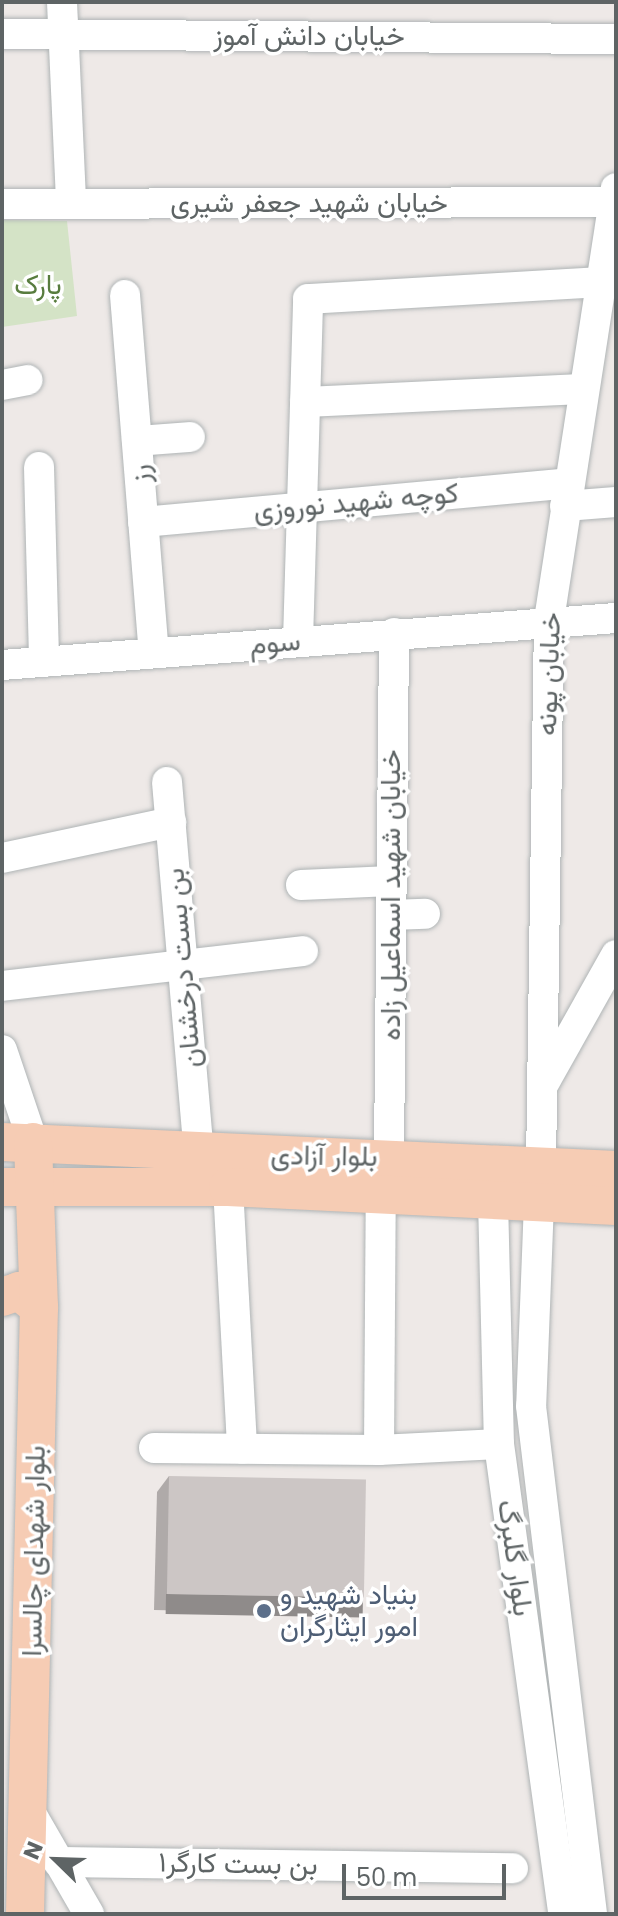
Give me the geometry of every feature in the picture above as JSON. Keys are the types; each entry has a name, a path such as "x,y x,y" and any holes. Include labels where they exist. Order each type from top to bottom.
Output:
{"main road":[{"name":"بلوار آزادی","path":"17,1142 181,1152 389,1157 540,1184 616,1206"},
{"name":"بلوار شهدای چالسرا","path":"17,1142 18,1188 39,1307 25,1914"},
{"path":"164,1188 154,1181 150,1168 153,1156 181,1152"},
{"name":"بلوار آزادی","path":"18,1188 228,1187 493,1200 540,1184 616,1170"},
{"path":"2,1297 19,1291 39,1307"}],"street":[{"path":"62,2 71,203"},
{"name":"خیابان دانش آموز","path":"2,34 616,39"},
{"name":"خیابان شهید جعفر شیری","path":"2,204 615,197"},
{"name":"خیابان پونه","path":"540,1184 549,620 583,389 604,340 600,282 615,197"},
{"path":"298,641 308,299 600,282"},
{"name":"رز","path":"125,295 154,653"},
{"path":"305,402 583,389"},
{"path":"137,441 190,437"},
{"path":"39,467 44,662"},
{"name":"کوچه شهید نوروزی","path":"143,522 302,507 567,494 616,502"},
{"name":"سوم","path":"2,665 549,620 616,618"},
{"name":"خیابان شهید اسماعیل زاده","path":"389,1157 394,633"},
{"name":"بن بست درخشنان","path":"167,782 183,964 181,1152"},
{"path":"2,858 171,822"},
{"path":"301,885 391,881"},
{"path":"391,915 425,914"},
{"path":"2,986 303,951"},
{"path":"542,1086 616,955"},
{"path":"2,1050 17,1142"},
{"name":"بلوار گلبرگ","path":"540,1184 531,1406 592,1914"},
{"path":"228,1187 242,1449"},
{"path":"379,1450 381,1195"},
{"name":"بلوار گلبرگ","path":"493,1200 499,1444 563,1914"},
{"path":"493,1267 501,1253 511,1248 537,1258"},
{"path":"154,1448 379,1450 499,1444"},
{"path":"29,1810 89,1914"},
{"name":"بن بست کارگر۱","path":"58,1862 513,1868"}],"green space":[{"name":"پارک","path":"2,220 67,221 77,316 2,327"}],"building":[{"path":"169,1476 366,1479 364,1597 167,1594"}],"place":[{"name":"بنیاد شهید و امور ایثارگران","path":"264,1611"}]}
